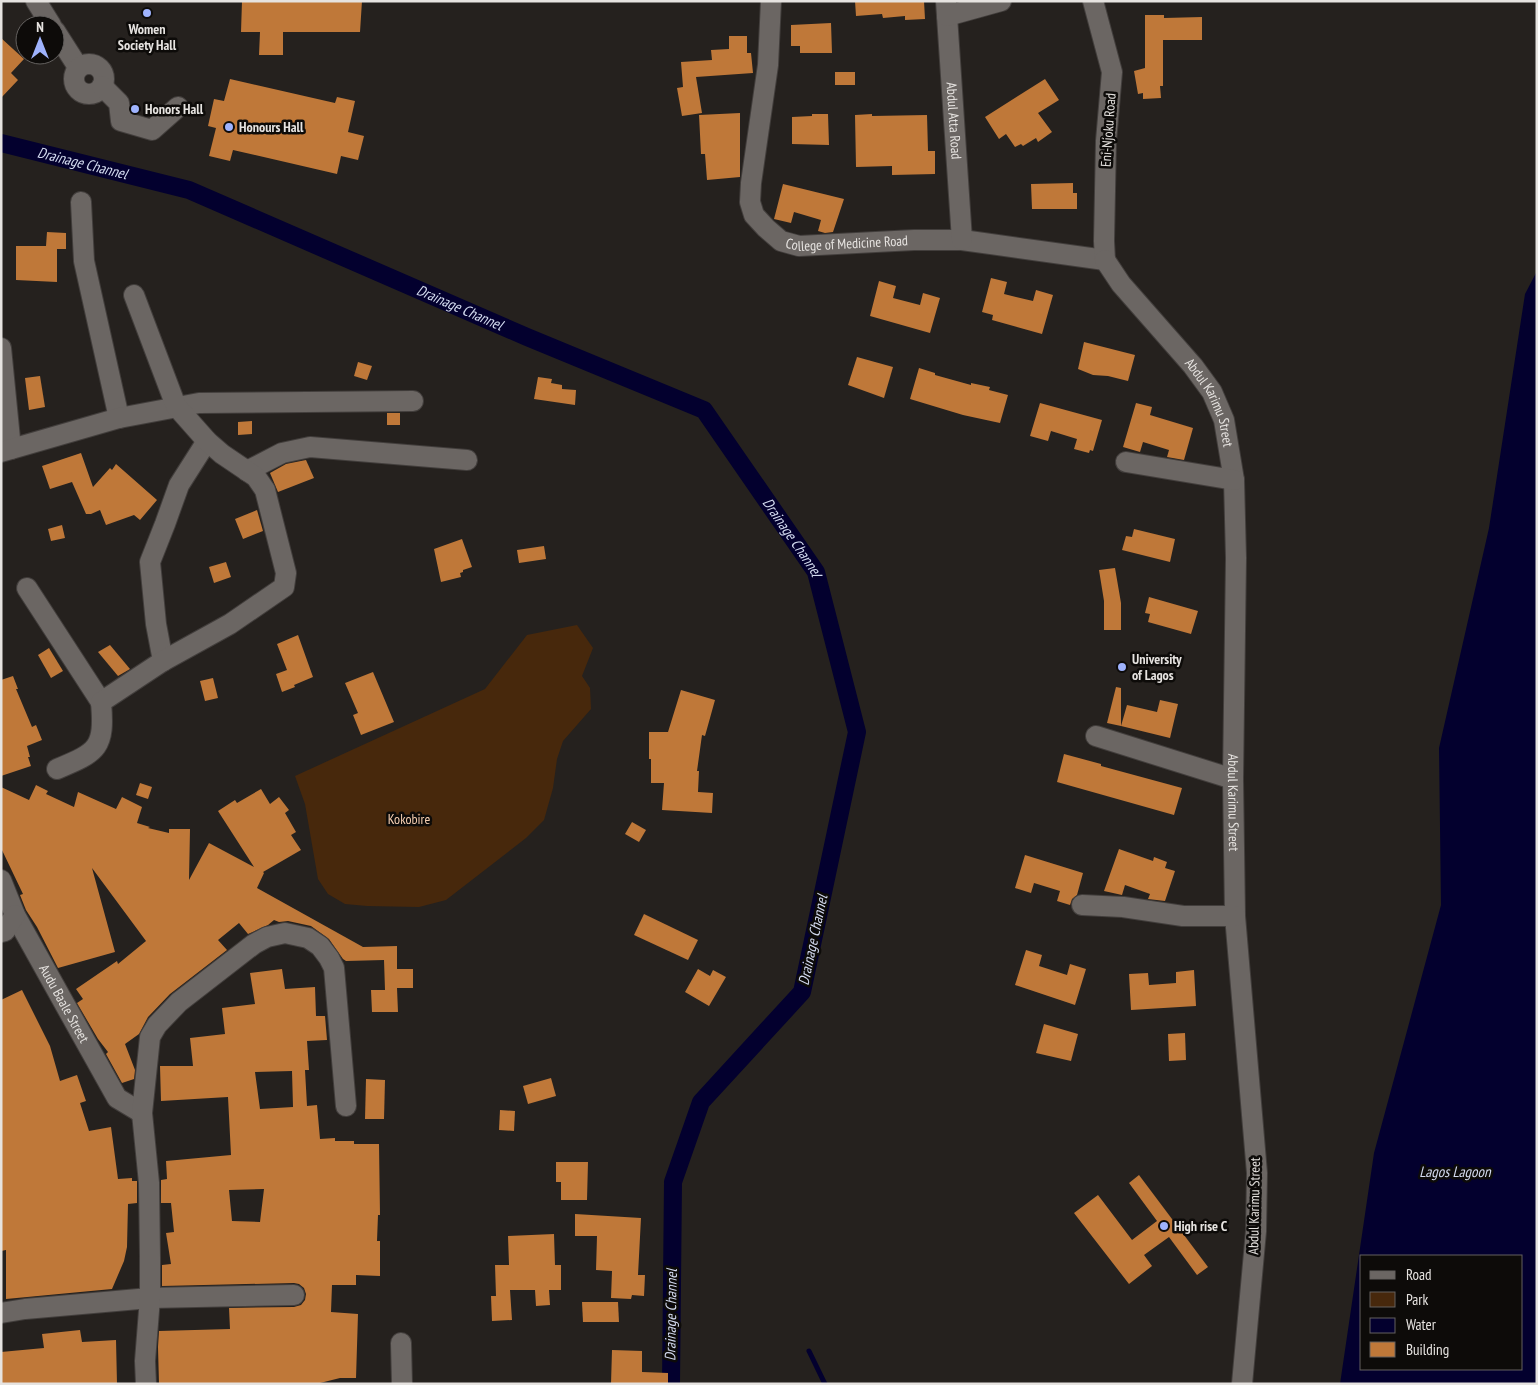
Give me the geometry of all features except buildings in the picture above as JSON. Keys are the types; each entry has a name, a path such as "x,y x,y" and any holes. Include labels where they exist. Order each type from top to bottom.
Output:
{"street":[{"path":"36,1 45,15"},
{"name":"College of Medicine Road","path":"770,1 768,65 750,202 754,215 781,241 799,246 914,240 962,240 1105,260"},
{"path":"947,9 1001,1"},
{"name":"Eni-Njoku Road","path":"1093,1 1112,72 1106,141 1105,260"},
{"name":"Abdul Atta Road","path":"947,9 962,240"},
{"path":"65,47 78,67 88,63 98,66 104,75 102,86 119,103 121,122 152,130 178,107"},
{"path":"81,202 84,261 119,418"},
{"name":"Abdul Karimu Street","path":"1105,260 1121,284 1193,366 1212,392 1224,420 1234,480 1236,558 1233,779 1235,916 1256,1173 1256,1231 1242,1384"},
{"path":"101,702 164,661 230,624 284,587 286,573 265,490 256,478 207,441 176,406 134,295"},
{"path":"1,348 6,450 48,440 119,418 199,403 413,401"},
{"path":"164,661 156,624 150,562 179,484 207,441"},
{"path":"247,471 282,453 310,447 467,460"},
{"path":"1126,462 1234,480"},
{"path":"27,588 101,702 103,726 98,745 88,755 57,770"},
{"path":"1096,736 1233,779"},
{"name":"Audu Baale Street","path":"1,880 15,915 117,1098 142,1113"},
{"path":"1082,905 1123,907 1183,916 1235,916"},
{"path":"1,932 5,931 15,915"},
{"path":"146,1384 145,1361 150,1298 149,1183 142,1113 150,1037 157,1025 178,1002 254,944 267,937 285,933 308,938 320,946 334,968 346,1106"},
{"path":"1,1313 24,1309 150,1298 294,1295"},
{"path":"401,1343 402,1384"}],"green space":[{"name":"Kokobire","path":"577,625 593,648 582,676 590,688 591,709 563,741 557,759 553,788 544,820 526,838 446,900 419,907 367,906 345,904 328,894 318,879 305,804 295,776 485,689 527,635"}],"water":[{"name":"Lagos Lagoon","path":"1537,271 1537,1384 1340,1384 1374,1153 1441,905 1439,748 1489,528 1525,294"}],"waterway":[{"name":"Drainage Channel","path":"1,143 189,190 527,337 704,410 816,572 857,732 802,992 701,1102 673,1182 671,1384"},
{"path":"809,1351 825,1384"}],"place":[{"name":"Women Society Hall","path":"147,13"},
{"name":"Honors Hall","path":"135,109"},
{"name":"Honours Hall","path":"229,127"},
{"name":"University of Lagos","path":"1122,667"},
{"name":"High rise C","path":"1164,1226"}]}
